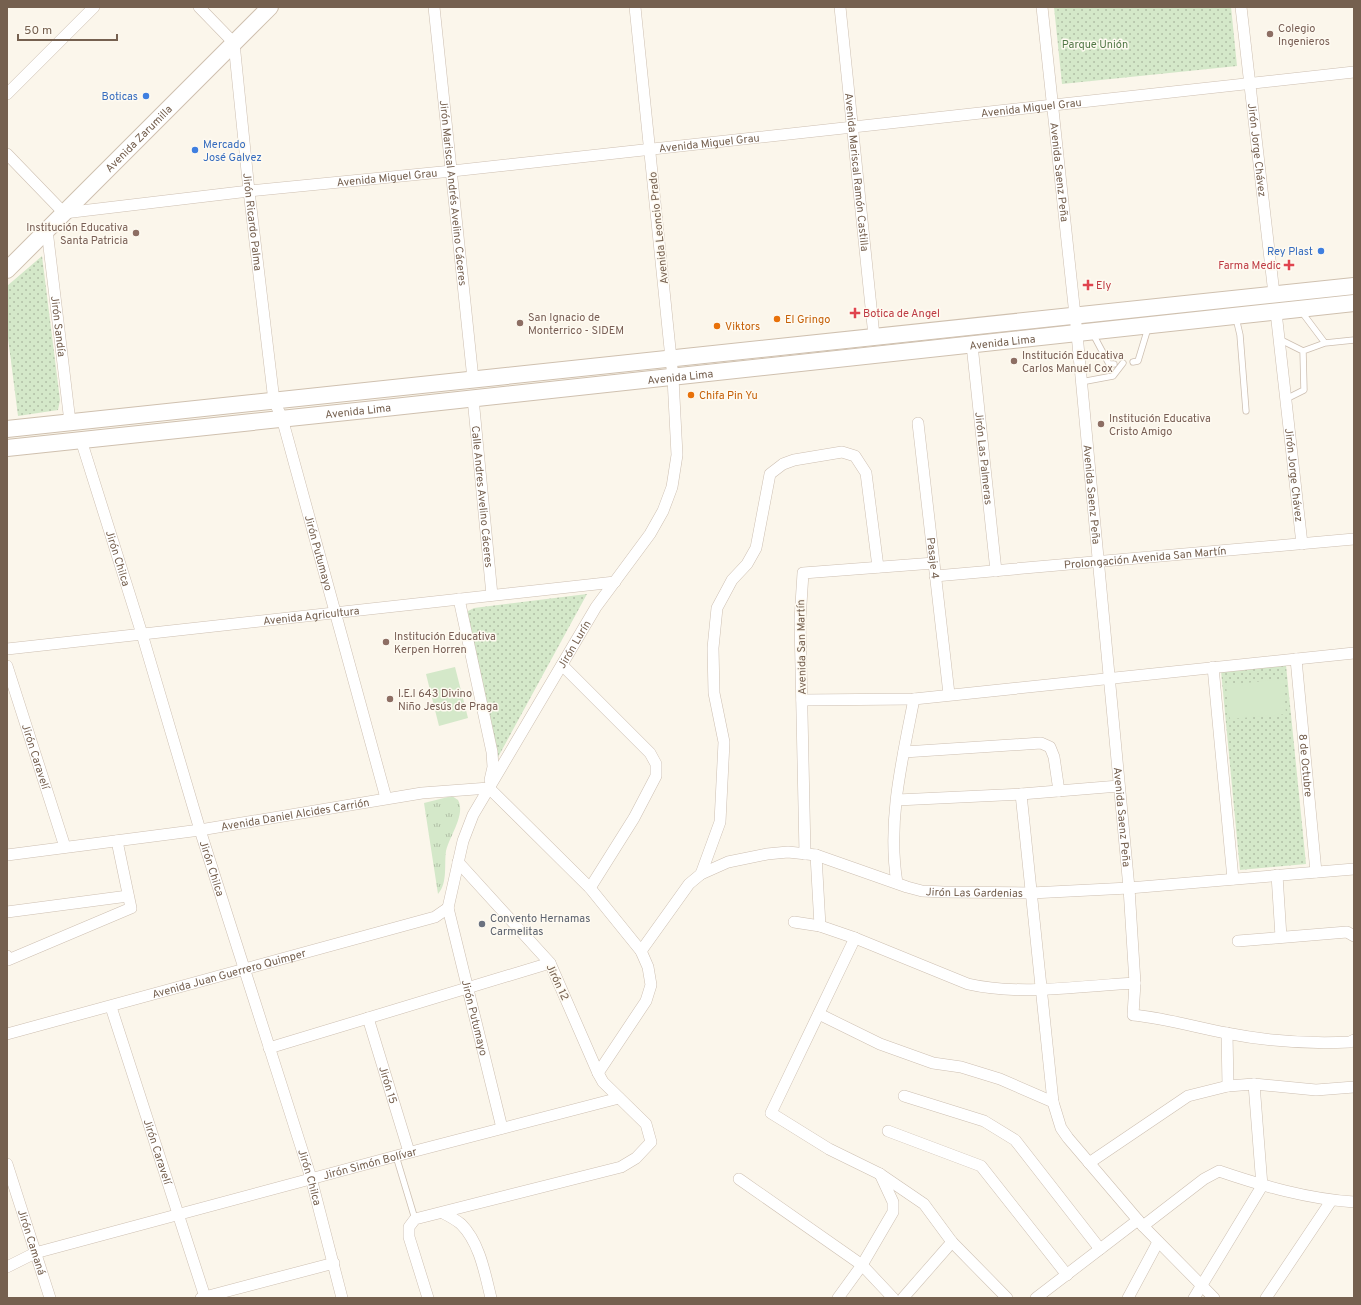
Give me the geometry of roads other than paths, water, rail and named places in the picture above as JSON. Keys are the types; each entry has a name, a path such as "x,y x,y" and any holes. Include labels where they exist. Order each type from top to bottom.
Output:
{"main road":[{"name":"Avenida Zarumilla","path":"7,270 270,7"},
{"name":"Avenida Lima","path":"11,426 70,422 274,401 1354,286"},
{"name":"Avenida Lima","path":"7,448 673,378 1354,303"}],"street":[{"path":"7,94 94,7"},
{"path":"199,7 234,43"},
{"name":"Jirón Mariscal Andrés Avelino Cáceres","path":"434,7 473,379"},
{"name":"Avenida Leoncio Prado","path":"635,7 673,378"},
{"name":"Avenida Mariscal Ramón Castilla","path":"840,7 851,127 874,336"},
{"name":"Avenida Saenz Peña","path":"1042,7 1075,316 1084,333 1081,382 1129,888 1135,983 1133,1015 1148,1016 1228,1033"},
{"name":"Jirón Jorge Chávez","path":"1241,7 1274,294"},
{"name":"Jirón Ricardo Palma","path":"234,43 249,191 274,401"},
{"name":"Avenida Miguel Grau","path":"64,213 249,191 650,150 1354,72"},
{"path":"7,154 64,213"},
{"name":"Jirón Sandía","path":"47,230 70,422"},
{"name":"Jirón Jorge Chávez","path":"1276,312 1302,544"},
{"name":"Jirón Las Palmeras","path":"972,345 996,572"},
{"name":"Jirón Lurín","path":"448,908 463,841 473,816 596,606 650,534 663,511 672,487 677,455 673,378"},
{"name":"Calle Andres Avelino Cáceres","path":"472,398 492,595"},
{"name":"Jirón Putumayo","path":"274,401 282,418 386,798"},
{"name":"Pasaje 4","path":"918,423 949,694"},
{"name":"Jirón Chilca","path":"81,440 142,634 200,830 311,1178 342,1298"},
{"path":"701,874 720,822 724,742 714,693 713,648 717,608 732,580 747,564 756,548 770,474 783,464 794,460 842,452 855,456 866,472 878,567"},
{"name":"Prolongación Avenida San Martín","path":"936,576 996,572 1354,539"},
{"name":"Avenida San Martín","path":"820,926 811,854 802,700 800,620 803,573 934,562"},
{"name":"Avenida Agricultura","path":"7,649 615,582"},
{"path":"459,599 492,752 493,767 489,788 590,888 641,951 648,967 651,985 646,1001 598,1073"},
{"path":"802,700 914,699 949,694 1354,653"},
{"name":"8 de Octubre","path":"1296,659 1316,872"},
{"path":"562,665 650,753 656,764 656,776 634,818 590,888"},
{"name":"Jirón Caravelí","path":"7,666 65,847"},
{"path":"1213,667 1233,879"},
{"path":"897,883 893,857 893,830 904,752 914,699"},
{"path":"904,752 1041,743 1050,748 1054,757 1059,790"},
{"path":"897,800 1021,794 1119,786"},
{"name":"Avenida Daniel Alcides Carrión","path":"7,854 200,830 422,793 489,788"},
{"path":"1021,794 1053,1102 1061,1128 1158,1242 1203,1285 1214,1298"},
{"path":"7,956 8,960 131,908 117,840"},
{"name":"Jirón Las Gardenias","path":"641,951 689,884 701,874 728,862 767,854 788,852 811,854 922,891 944,892 1031,893 1129,888 1354,869"},
{"name":"Jirón 12","path":"443,1213 621,1167 636,1158 651,1142 646,1124 603,1082 550,963 458,862"},
{"path":"1277,876 1281,937"},
{"path":"7,912 128,896"},
{"name":"Jirón Putumayo","path":"448,908 502,1128"},
{"name":"Avenida Juan Guerrero Quimper","path":"7,1034 435,917 448,908"},
{"path":"794,922 820,926 855,938 968,984 985,988 1041,989 1135,983"},
{"path":"1238,941 1347,932 1354,936"},
{"path":"855,938 771,1113 829,1149 880,1174 924,1204 952,1242 1006,1298"},
{"path":"269,1048 550,963"},
{"name":"Jirón Caravelí","path":"111,1006 179,1214 203,1298"},
{"path":"819,1014 880,1044 933,1063 961,1067 1000,1078 1053,1102"},
{"name":"Jirón 15","path":"368,1018 409,1152"},
{"path":"1228,1086 1228,1033 1315,1044 1350,1042 1354,1040"},
{"path":"1089,1162 1188,1096 1228,1086 1254,1084 1316,1090 1354,1086"},
{"path":"1194,1298 1262,1186 1254,1084"},
{"path":"904,1096 984,1121 1016,1140 1100,1249"},
{"name":"Jirón Simón Bolívar","path":"7,1267 35,1253 409,1152 620,1098"},
{"path":"888,1131 981,1166 1067,1275"},
{"name":"Jirón Camaná","path":"7,1164 50,1298"},
{"path":"1036,1298 1100,1249 1141,1223 1204,1179 1219,1171 1262,1186 1331,1200 1354,1202"},
{"path":"838,1298 862,1265 894,1212 893,1202 880,1174"},
{"path":"739,1179 862,1265 893,1298"},
{"path":"1266,1298 1331,1200"},
{"path":"428,1298 409,1238 409,1227 416,1219 443,1213 461,1224 471,1238 480,1257 491,1298"},
{"path":"903,1298 952,1242"},
{"path":"1128,1298 1158,1242"},
{"path":"203,1298 334,1263"}],"lane":[{"path":"1299,309 1325,343"},
{"path":"1236,316 1240,335 1246,411"},
{"path":"1133,362 1138,361 1149,326"},
{"path":"1084,333 1109,364 1114,364"},
{"path":"1279,339 1303,351 1325,343 1354,340"},
{"path":"1286,399 1304,390 1303,351"},
{"path":"1081,382 1113,376 1123,363"},
{"path":"396,1156 416,1219"}],"place":[{"name":"Colegio Ingenieros","path":"1270,34"},
{"name":"Boticas","path":"146,96"},
{"name":"Mercado José Galvez","path":"195,150"},
{"name":"Institución Educativa Santa Patricia","path":"136,233"},
{"name":"Rey Plast","path":"1321,251"},
{"name":"Farma Medic","path":"1289,265"},
{"name":"Ely","path":"1088,285"},
{"name":"Botica de Angel","path":"855,313"},
{"name":"El Gringo","path":"777,319"},
{"name":"San Ignacio de Monterrico - SIDEM","path":"520,323"},
{"name":"Viktors","path":"717,326"},
{"name":"Institución Educativa Carlos Manuel Cox","path":"1014,361"},
{"name":"Chifa Pin Yu","path":"691,395"},
{"name":"Institución Educativa Cristo Amigo","path":"1101,424"},
{"name":"Institución Educativa Kerpen Horren","path":"386,642"},
{"name":"I.E.I 643 Divino Niño Jesús de Praga","path":"390,699"},
{"name":"Convento Hernamas Carmelitas","path":"482,924"}],"park label":[{"name":"Parque Unión","path":"1095,44"}]}
